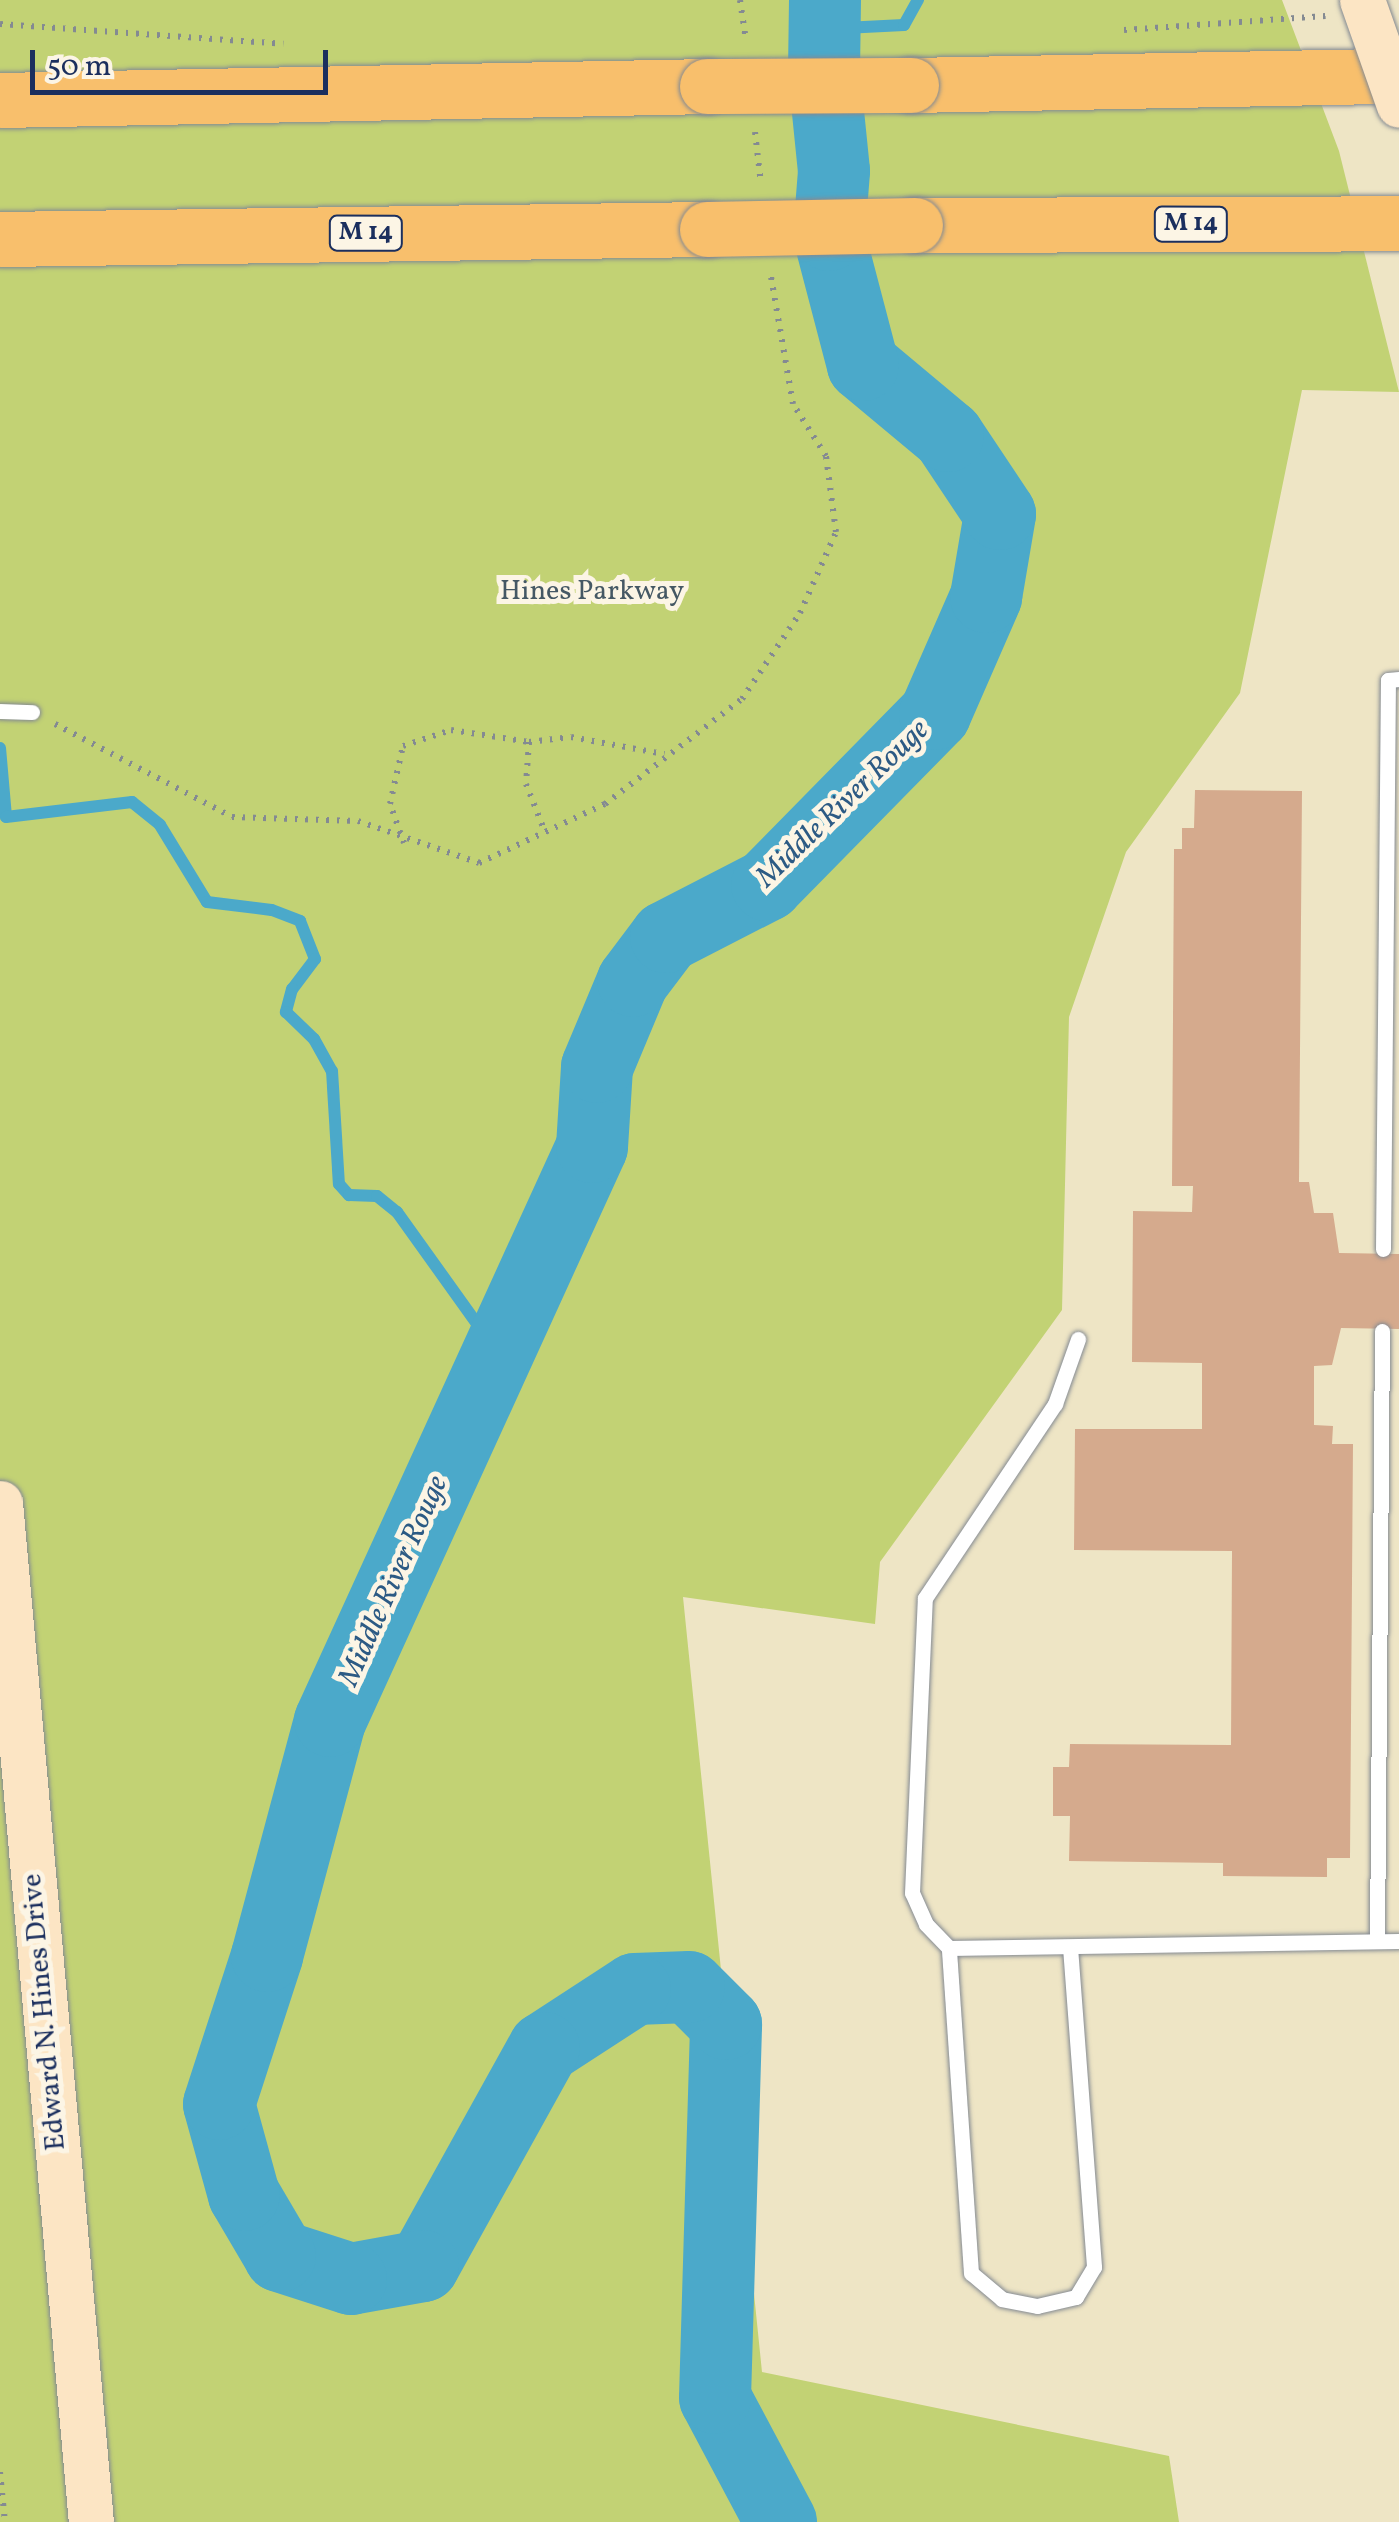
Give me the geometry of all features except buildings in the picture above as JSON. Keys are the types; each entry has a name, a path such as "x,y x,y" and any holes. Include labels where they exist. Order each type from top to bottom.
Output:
{"highway":[{"path":"16,99 728,73 911,85 1399,76"},
{"name":"M 14","path":"12,238 915,225 1399,223"}],"street":[{"path":"1352,8 1399,105"},
{"name":"Edward N. Hines Drive","path":"0,1503 91,2522"}],"lane":[{"path":"1383,1249 1392,1072 1388,680 1399,679"},
{"path":"0,711 32,712"},
{"path":"1377,1942 1382,1331"},
{"path":"1070,1946 1094,2267 1076,2297 1037,2306 1002,2298 971,2273 949,1948 926,1924 912,1893 924,1598 1055,1404 1078,1338"},
{"path":"949,1948 1399,1941"}],"path":[{"path":"728,73 740,0"},
{"path":"1106,31 1352,8"},
{"path":"0,24 38,23"},
{"path":"754,118 762,196"},
{"path":"32,712 232,817 358,822 404,843 479,863 606,804 665,754 742,699 800,613 836,532 826,456 793,404 768,254"},
{"path":"404,843 390,804 403,746 451,730 529,742 571,736 665,754"},
{"path":"529,742 526,784 546,832"},
{"path":"0,2472 5,2522"}],"green space":[{"name":"Hines Parkway","path":"0,0 1282,0 1339,151 1399,392 1302,390 1240,693 1126,852 1069,1017 1062,1310 880,1562 875,1624 683,1597 762,2372 1169,2456 1179,2522 0,2522"}],"waterway":[{"name":"Middle River Rouge","path":"781,2522 715,2398 726,2024 689,1987 635,1989 544,2048 423,2266 351,2279 280,2256 244,2195 219,2104 267,1956 330,1721 592,1147 597,1067 633,981 666,937 767,885 935,714 986,597 1000,514 948,436 863,365 829,235 834,171 824,72 825,0"},
{"path":"824,29 904,25 918,0"},
{"path":"0,748 6,817 132,802 160,825 207,902 272,910 300,921 315,959 292,989 286,1012 314,1039 332,1071 339,1184 349,1195 377,1196 397,1212 498,1353"}]}
